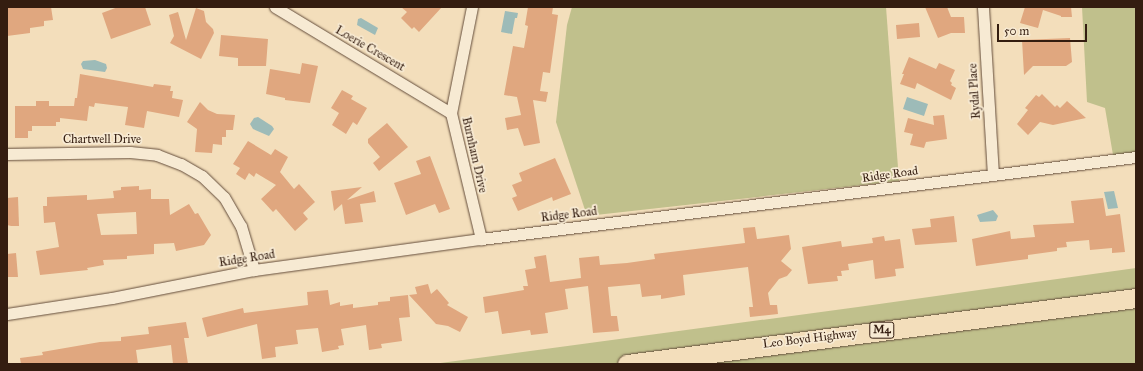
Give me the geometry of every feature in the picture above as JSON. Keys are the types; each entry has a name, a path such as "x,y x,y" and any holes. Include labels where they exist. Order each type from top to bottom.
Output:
{"highway":[{"name":"Leo Boyd Highway","path":"627,364 1136,298"}],"street":[{"name":"Loerie Crescent","path":"275,7 327,40 410,87 451,113"},
{"name":"Burnham Drive","path":"472,7 451,113 481,239"},
{"name":"Rydal Place","path":"983,7 993,174"},
{"name":"Chartwell Drive","path":"7,154 130,152 157,155 181,164 202,176 224,197 241,226 254,270"},
{"name":"Ridge Road","path":"7,314 112,298 254,270 481,239 1136,157"}],"green space":[{"path":"572,7 886,7 899,181 587,216 556,122 567,25"},
{"path":"1082,7 1136,7 1136,152 1113,155 1105,108 1087,102"},
{"path":"1136,268 1136,364 433,364 858,307"}],"water":[{"path":"505,11 518,13 517,18 515,18 512,34 501,32"},
{"path":"361,18 378,28 375,35 357,25 358,19"},
{"path":"95,60 106,64 107,68 105,72 83,69 81,64 83,61"},
{"path":"907,97 928,104 924,116 903,109"},
{"path":"258,117 274,129 269,136 253,129 250,124 254,118"},
{"path":"1114,191 1118,208 1108,209 1104,192"},
{"path":"993,210 998,216 996,221 980,222 977,215"}],"building":[{"path":"7,7 51,7 53,20 44,21 44,26 30,28 30,33 7,36"},
{"path":"118,7 145,7 151,25 111,39 102,13"},
{"path":"401,7 442,7 419,32 414,27 412,29 401,18 407,12"},
{"path":"528,7 553,7 552,14 558,15 550,73 543,72 540,91 548,92 546,102 533,100 540,143 524,146 518,128 507,130 505,118 521,115 517,97 504,95 513,46 524,48 528,26 525,25"},
{"path":"925,7 947,7 951,17 964,17 965,33 951,33 938,38"},
{"path":"1025,7 1071,7 1072,17 1061,17 1043,10 1038,28 1020,23"},
{"path":"196,8 204,11 206,22 213,29 214,33 201,59 170,43 174,36 169,15 178,12 186,40"},
{"path":"919,23 920,37 897,39 896,25"},
{"path":"221,35 268,39 266,66 238,66 238,58 219,56"},
{"path":"1070,38 1072,62 1066,66 1033,66 1024,75 1022,40"},
{"path":"909,57 936,69 939,63 955,70 950,81 952,83 951,85 956,88 951,100 917,83 915,89 900,84 904,74 902,74"},
{"path":"302,63 318,66 310,103 285,100 285,98 266,94 270,69 300,74"},
{"path":"80,74 153,87 154,84 171,86 170,91 173,91 172,98 183,100 179,117 147,111 144,128 125,125 128,107 95,103 94,107 89,106 87,121 60,118 60,122 56,122 56,126 32,126 32,131 28,131 28,138 15,138 15,106 36,106 36,101 49,101 49,106 74,106 75,98 77,98"},
{"path":"342,90 353,96 351,99 367,108 357,125 353,122 346,134 332,125 339,113 331,108"},
{"path":"1042,94 1055,107 1057,105 1060,108 1067,101 1086,118 1053,125 1040,122 1028,135 1017,124 1028,110 1025,108 1036,95 1039,97"},
{"path":"200,102 208,110 217,114 235,115 233,130 226,130 226,137 222,137 222,145 213,144 212,153 195,152 197,129 187,122"},
{"path":"944,115 947,139 926,142 924,148 910,145 913,134 904,132 908,118 934,125 933,116"},
{"path":"387,123 408,147 379,171 373,163 380,157 368,143 368,139"},
{"path":"248,141 271,155 275,149 288,157 280,172 294,189 299,184 315,202 303,213 308,219 295,231 276,209 273,212 261,199 276,185 256,173 254,177 249,173 245,180 236,174 240,168 233,164"},
{"path":"430,156 450,209 439,213 435,204 406,215 394,183 421,174 416,161"},
{"path":"555,158 571,194 553,201 552,197 518,211 512,198 517,196 512,185 522,181 519,173"},
{"path":"139,186 139,190 151,189 151,199 169,199 170,215 189,204 195,214 198,213 211,235 204,245 176,251 174,243 154,244 154,254 127,256 127,259 103,260 104,265 87,268 88,270 40,275 36,251 59,247 55,222 44,223 43,206 47,206 47,197 87,195 87,200 114,198 113,191 121,190 121,187","holes":["136,212 137,234 101,235 97,214"]},
{"path":"362,187 347,200 374,191 376,202 360,204 363,222 345,224 342,204 334,211 331,191"},
{"path":"18,197 19,226 7,225 7,198"},
{"path":"1103,198 1106,216 1120,214 1125,252 1112,253 1112,248 1090,250 1089,240 1066,242 1067,247 1057,248 1057,251 1028,255 1028,259 976,266 972,239 1010,231 1011,239 1035,237 1033,225 1074,223 1071,201"},
{"path":"954,216 957,242 915,245 912,229 931,227 930,219"},
{"path":"755,227 757,239 789,235 791,249 781,261 792,270 787,276 779,279 768,293 770,305 777,305 778,314 750,317 749,307 753,307 748,267 683,275 685,295 661,299 661,295 642,297 640,284 608,287 611,316 617,316 619,331 593,333 588,286 565,289 568,309 545,313 548,333 531,335 530,330 502,334 498,311 485,313 483,297 524,290 523,286 528,286 525,270 536,268 534,257 546,255 550,282 581,278 579,258 599,256 600,265 655,259 654,254 745,243 743,228"},
{"path":"884,236 885,241 900,239 904,268 895,269 896,276 875,279 873,260 848,264 849,270 841,271 842,276 837,276 838,281 808,284 802,247 841,241 842,247 873,243 872,238"},
{"path":"16,253 18,277 7,277 7,254"},
{"path":"428,284 431,294 437,289 449,303 447,305 468,317 460,332 448,326 436,324 409,295 417,294 415,287"},
{"path":"328,290 330,305 340,302 340,306 353,304 353,308 378,305 378,302 390,301 390,297 408,295 410,317 399,318 402,341 381,344 382,348 369,350 366,325 341,329 344,345 338,346 339,349 322,352 318,328 296,330 298,344 275,347 276,357 262,359 257,324 207,337 202,318 243,308 244,313 308,305 307,292"},
{"path":"186,322 189,338 184,338 188,364 173,364 171,345 136,350 138,364 21,364 20,358 43,355 42,352 100,342 121,341 121,337 149,334 148,327"}]}
